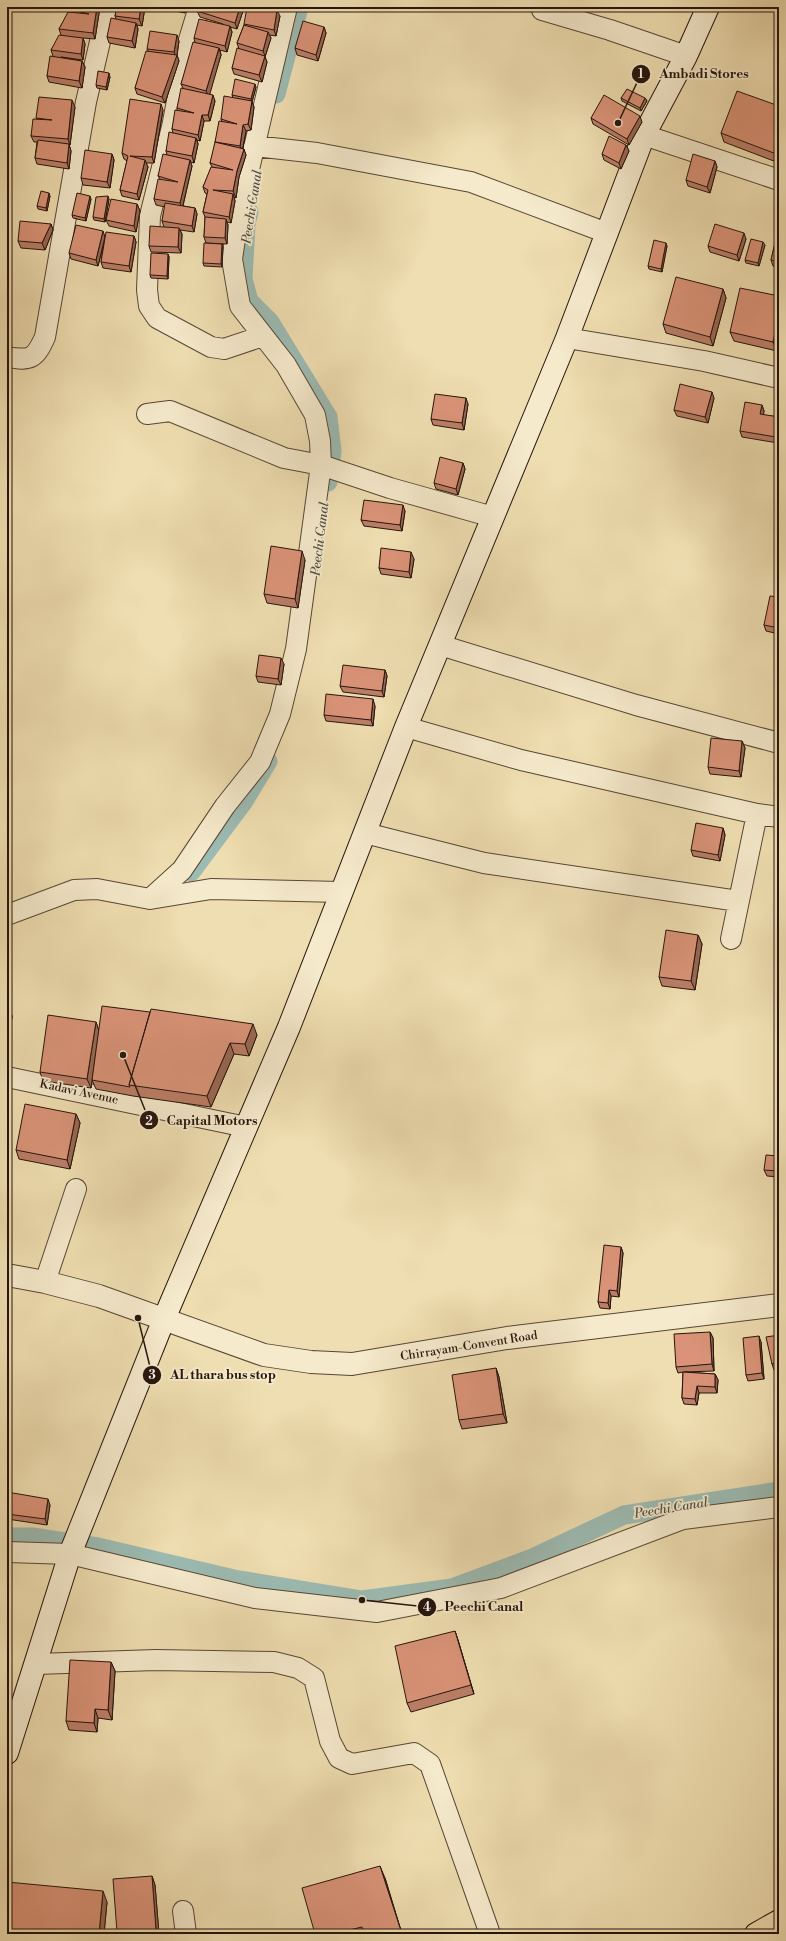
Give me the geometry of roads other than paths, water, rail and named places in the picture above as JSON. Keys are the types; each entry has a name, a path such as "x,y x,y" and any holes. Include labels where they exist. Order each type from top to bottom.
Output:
{"main road":[{"path":"7,1753 74,1545 164,1319 289,1027 406,728 567,338 644,135 686,56 708,7"},
{"name":"Chirrayam-Convent Road","path":"7,1275 45,1282 99,1296 264,1355 311,1362 352,1364 507,1338 779,1305"},
{"path":"756,1934 779,1921"}],"street":[{"path":"7,357 26,360 38,353 45,337 86,102 108,7"},
{"path":"199,7 188,43 172,127 150,216 147,290 149,306 157,318 211,347 224,349 263,336"},
{"path":"150,899 182,870 225,806 260,762 280,714 296,649 311,548 321,465 320,441 315,415 286,365 240,306 232,259 239,212 287,7"},
{"path":"542,10 610,30 686,56"},
{"path":"644,135 779,180"},
{"path":"254,146 317,153 471,182 607,234"},
{"path":"567,338 704,361 779,378"},
{"path":"147,414 170,411 284,458 321,465 493,517"},
{"path":"440,645 636,705 779,743"},
{"path":"406,728 521,760 756,814 779,817"},
{"path":"731,939 756,814"},
{"path":"365,832 484,863 738,901"},
{"path":"7,915 74,890 97,889 150,899 211,889 342,892"},
{"name":"Kadavi Avenue","path":"7,1077 246,1127"},
{"path":"45,1282 76,1189"},
{"path":"7,1552 74,1545 255,1598 377,1612 501,1588 683,1519 779,1507"},
{"path":"36,1664 156,1660 274,1662 298,1668 314,1678 330,1741 339,1758 352,1764 414,1753 430,1764 490,1934"},
{"path":"183,1911 186,1934"}],"waterway":[{"name":"Peechi Canal","path":"276,94 299,7"},
{"name":"Peechi Canal","path":"249,212 246,224 243,279 249,301 270,322 328,417 332,451 328,482"},
{"name":"Peechi Canal","path":"191,872 244,801 268,761"},
{"name":"Peechi Canal","path":"7,1537 32,1537 98,1547 234,1579 362,1600 452,1588 530,1559 624,1515 779,1491"}],"place":[{"name":"Ambadi Stores","path":"618,123"},
{"name":"Capital Motors","path":"123,1055"},
{"name":"AL thara bus stop","path":"138,1318"},
{"name":"Peechi Canal","path":"362,1600"}]}
